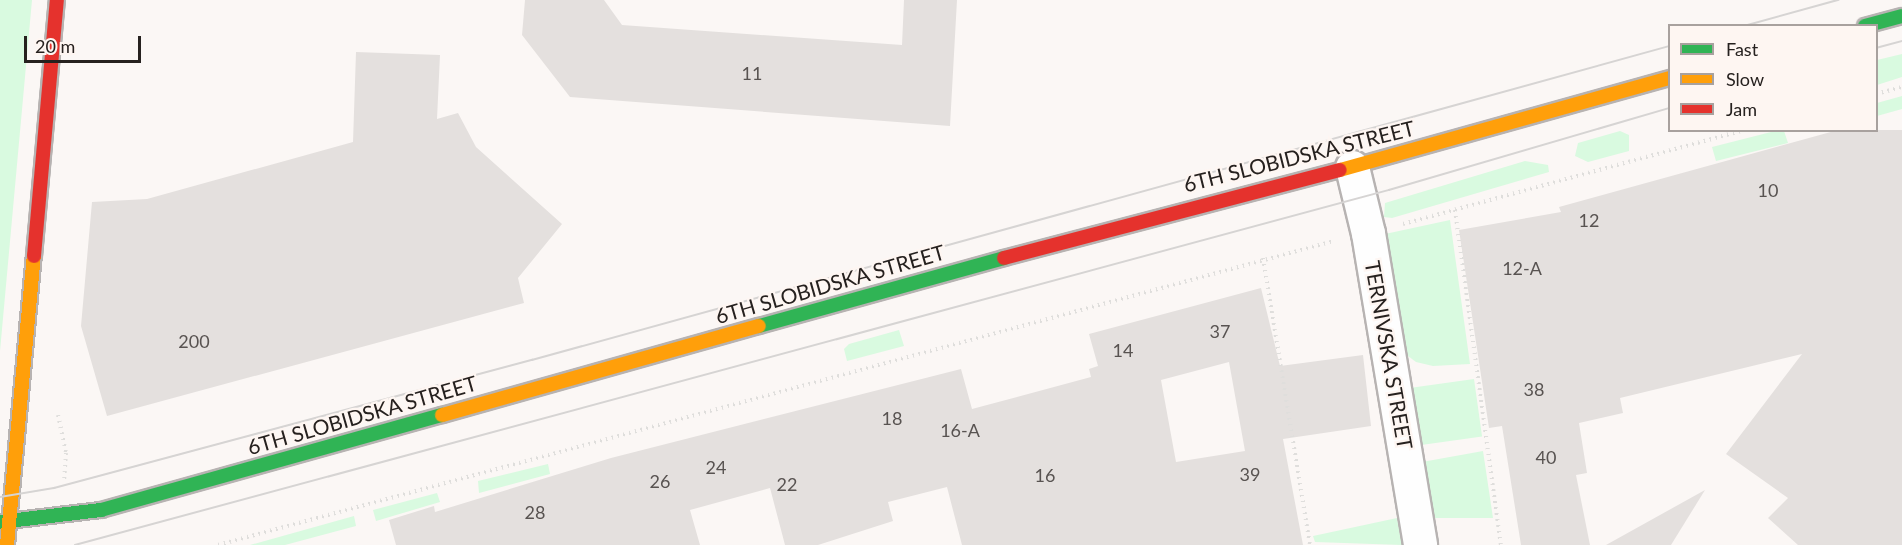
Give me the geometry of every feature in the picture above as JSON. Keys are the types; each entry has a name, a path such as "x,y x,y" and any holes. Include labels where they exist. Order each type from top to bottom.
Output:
{"street":[{"path":"7,545 5,522 57,0"},
{"path":"1872,24 1902,16"},
{"name":"6TH SLOBIDSKA STREET","path":"5,522 101,510 1131,222 1352,167 1668,79"},
{"name":"TERNIVSKA STREET","path":"1352,167 1368,233 1420,545"}],"path":[{"path":"1878,93 1902,87"},
{"path":"218,545 1263,258 1455,210 1737,132"},
{"path":"1455,210 1501,545"},
{"path":"1263,258 1310,545"}],"green space":[{"path":"0,0 32,0 0,351"},
{"path":"1902,54 1902,77 1878,85 1878,60"},
{"path":"1902,96 1902,109 1878,116 1878,103"},
{"path":"1620,131 1629,135 1629,151 1588,162 1575,156 1578,143"},
{"path":"1771,132 1784,132 1788,143 1716,161 1712,147"},
{"path":"1525,161 1548,165 1549,172 1392,218 1384,217 1385,203"},
{"path":"1450,220 1470,364 1433,366 1416,362 1404,353 1385,234"},
{"path":"899,330 904,346 847,361 844,349 849,344"},
{"path":"1474,379 1482,436 1418,445 1410,388"},
{"path":"1483,451 1493,518 1431,518 1422,462"},
{"path":"548,464 550,474 479,493 478,481"},
{"path":"437,493 440,502 376,521 373,510"},
{"path":"354,516 356,526 285,545 250,545"},
{"path":"1397,518 1402,545 1315,542 1313,536"}],"building":[{"path":"525,0 604,0 622,25 902,45 904,0 957,0 950,126 570,97 522,35"},
{"path":"356,52 440,55 437,119 458,113 476,147 562,224 518,278 524,303 107,416 81,326 92,202 147,199 353,142"},
{"path":"1902,130 1902,545 1798,545 1768,518 1788,498 1726,454 1802,354 1620,398 1623,413 1579,423 1587,473 1576,475 1590,545 1521,545 1502,426 1489,428 1459,230 1561,212 1559,207 1831,132"},
{"path":"1261,288 1280,366 1363,355 1371,426 1283,439 1303,545 962,545 947,487 888,502 893,521 818,545 785,545 770,488 690,510 700,545 396,545 389,520 434,506 435,512 611,458 961,369 972,409 1091,377 1089,369 1098,366 1089,334","holes":["1229,362 1245,451 1176,462 1161,380"]},
{"path":"1705,490 1671,545 1606,545"}],"tram line":[{"path":"1751,24 1838,0"},
{"path":"1878,47 1902,41"},
{"path":"0,497 54,488 532,360 1668,47"},
{"path":"75,545 1389,190 1668,109"}],"traffic: fast":[{"path":"1872,24 1902,16"},
{"path":"759,326 1004,258"},
{"path":"0,522 101,510 442,415"}],"traffic: slow":[{"path":"1340,170 1668,79"},
{"path":"7,545 34,256"},
{"path":"442,415 759,326"}],"traffic: jam":[{"path":"34,256 57,0"},
{"path":"1004,258 1340,170"}]}
